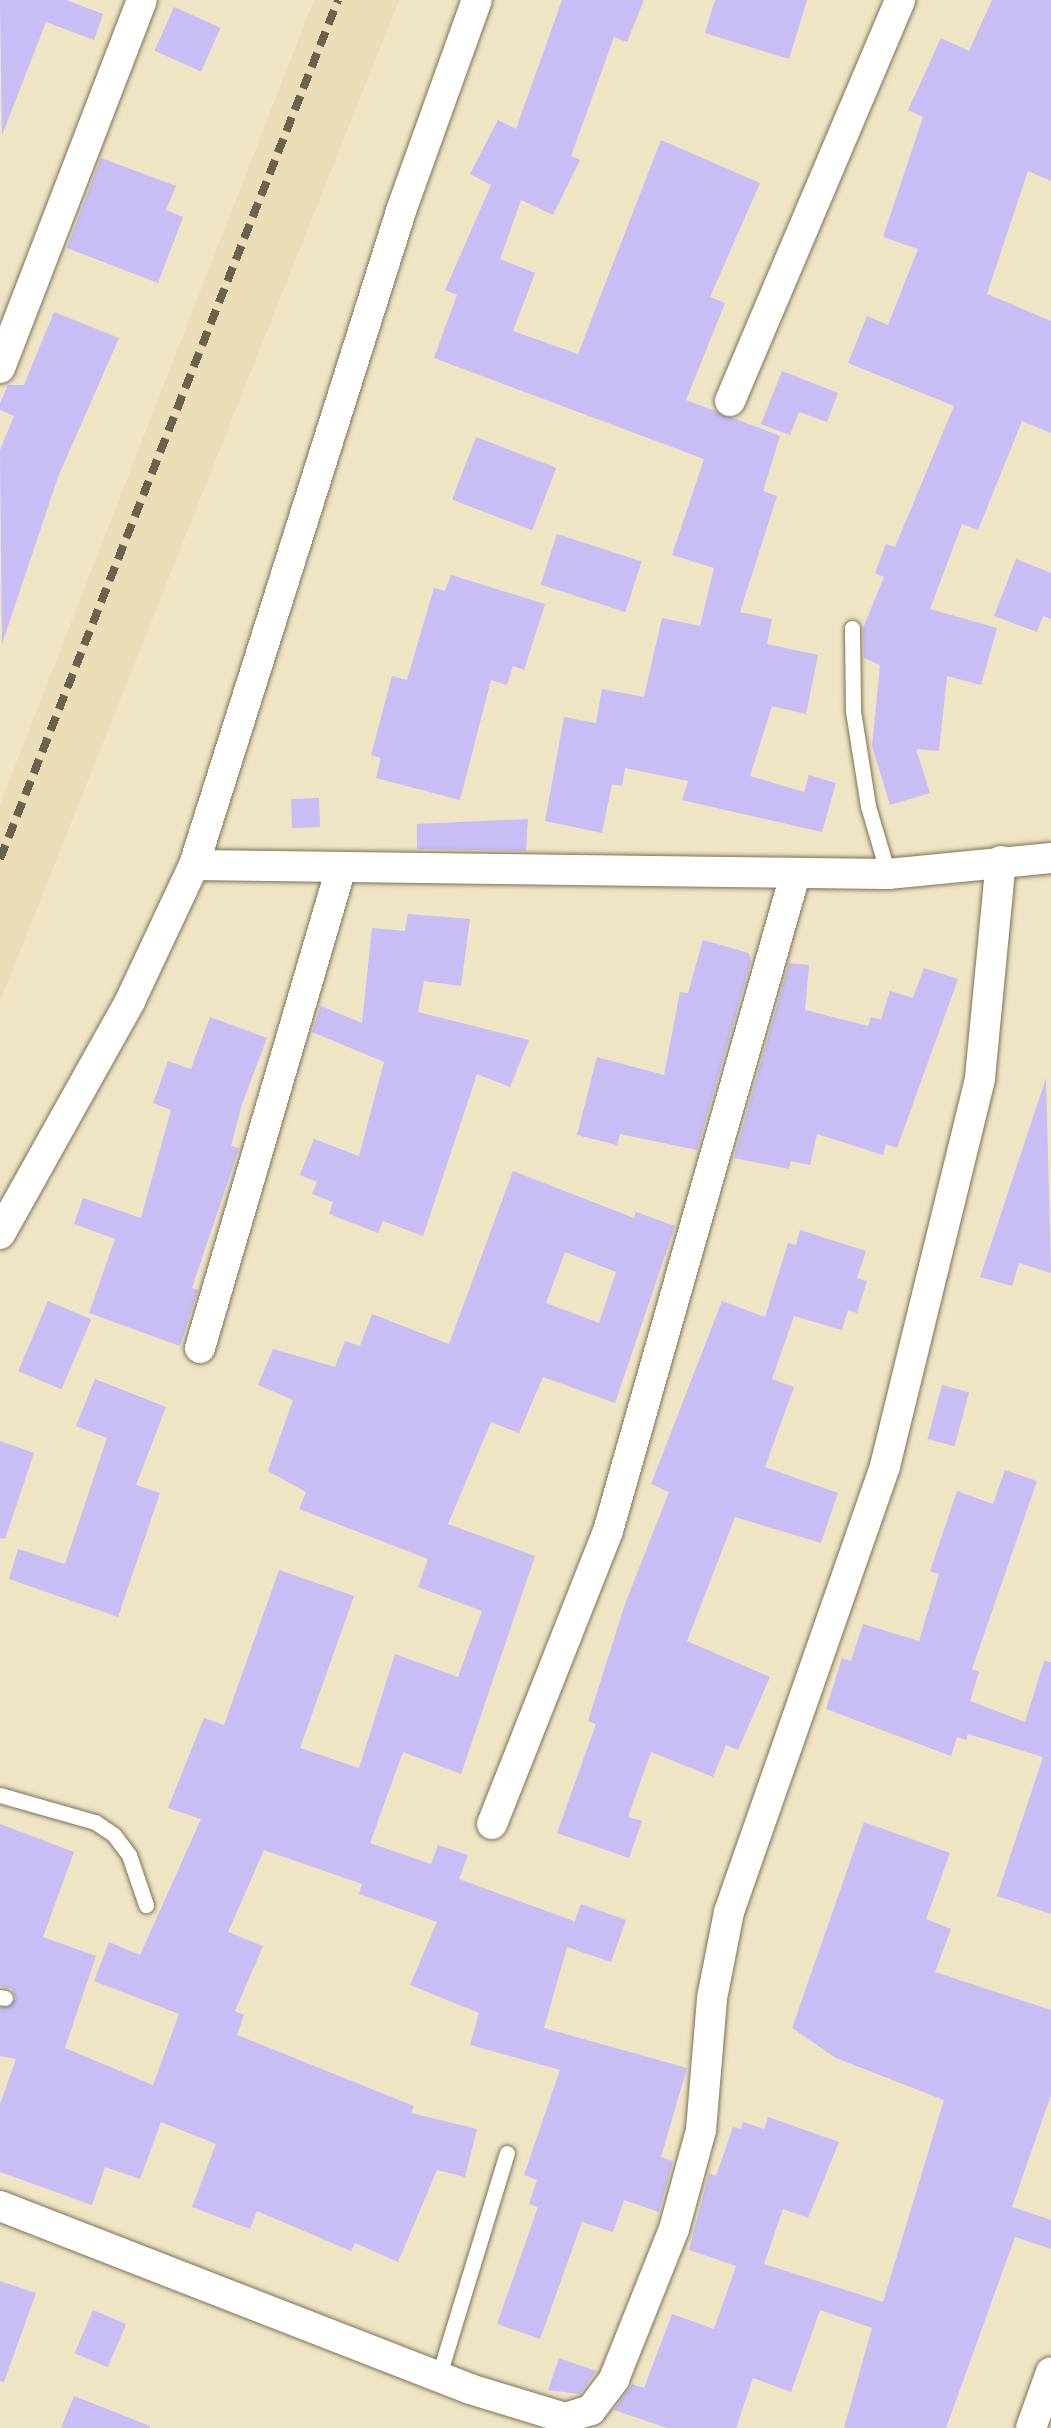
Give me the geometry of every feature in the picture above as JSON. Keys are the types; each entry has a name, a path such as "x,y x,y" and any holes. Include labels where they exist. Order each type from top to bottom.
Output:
{"street":[{"path":"0,368 142,0"},
{"path":"0,1234 130,1001 194,865 402,208 477,0"},
{"path":"730,401 900,0"},
{"path":"194,865 795,875 888,874 1051,858"},
{"path":"0,2206 438,2376 565,2418 591,2410 614,2379 674,2229 701,2130 712,1998 728,1912 884,1466 980,1078 1001,861"},
{"path":"200,1348 342,868"},
{"path":"492,1824 608,1531 795,875"},
{"path":"1032,2428 1051,2372"}],"lane":[{"path":"852,628 853,711 868,806 888,874"},
{"path":"0,1794 96,1822 114,1835 129,1855 146,1905"},
{"path":"438,2376 507,2153"}],"shaded area":[{"path":"314,0 399,0 0,1001 0,805"}],"building":[{"path":"0,0 66,0 103,14 94,40 46,22 2,135"},
{"path":"562,0 644,0 627,42 614,37 571,156 580,160 553,215 521,200 500,259 535,273 513,331 578,354 661,140 760,183 710,297 725,303 686,400 780,436 763,491 777,496 740,612 772,619 767,644 818,655 806,714 772,706 750,776 804,792 809,775 836,783 822,832 682,800 688,781 625,768 622,786 612,784 602,833 545,821 564,717 596,723 602,689 644,697 662,618 700,626 714,568 672,555 704,459 434,358 457,295 445,290 491,185 470,174 498,120 516,129"},
{"path":"715,0 807,0 789,59 705,33"},
{"path":"992,0 1051,0 1051,181 1028,171 987,294 1051,321 1051,433 1022,421 978,530 962,524 930,609 997,628 981,685 947,676 939,751 916,749 930,793 890,805 872,746 880,665 864,658 863,628 884,577 875,573 886,544 895,547 954,406 848,363 867,316 888,325 918,249 883,237 923,117 908,110 941,38 969,51"},
{"path":"174,7 221,28 201,72 154,51"},
{"path":"101,158 176,186 166,210 183,217 158,283 67,248"},
{"path":"54,312 119,338 58,477 2,644 0,450 14,416 0,410 0,403 8,385 24,385"},
{"path":"782,371 838,393 827,422 799,412 790,435 761,424"},
{"path":"476,437 556,468 532,530 452,500"},
{"path":"557,534 642,562 625,612 541,584"},
{"path":"1016,559 1051,573 1051,619 1043,616 1037,632 994,616"},
{"path":"451,575 545,604 524,670 513,666 507,685 491,680 460,800 376,778 381,758 371,755 392,676 407,680 434,588 445,591"},
{"path":"319,798 320,827 292,828 291,799"},
{"path":"528,819 526,851 417,849 417,824"},
{"path":"408,914 470,919 461,986 424,981 418,1012 529,1040 510,1087 477,1074 423,1236 383,1221 378,1233 329,1214 333,1202 312,1194 317,1182 300,1175 314,1139 359,1156 384,1062 312,1032 321,1006 362,1023 372,928 405,931"},
{"path":"703,940 749,953 751,961 697,1150 620,1134 617,1145 577,1135 597,1057 664,1075 680,992 688,993"},
{"path":"789,963 809,965 805,1010 868,1026 871,1017 881,1020 890,991 913,998 924,968 958,979 897,1148 886,1144 883,1155 817,1134 810,1165 791,1161 789,1169 734,1158"},
{"path":"210,1017 267,1038 242,1104 231,1146 239,1148 192,1288 198,1290 180,1346 89,1313 115,1239 74,1224 83,1198 141,1218 171,1110 153,1103 168,1061 191,1069"},
{"path":"1046,1078 1051,1273 1019,1263 1012,1286 980,1277"},
{"path":"513,1171 634,1218 636,1212 675,1226 615,1403 543,1377 519,1433 491,1422 448,1524 535,1556 461,1774 403,1752 370,1843 431,1864 438,1845 468,1855 459,1879 574,1921 571,1931 581,1904 626,1920 611,1962 567,1947 544,2028 687,2068 661,2157 673,2161 659,2212 624,2200 613,2232 582,2222 540,2339 497,2324 538,2207 529,2204 537,2180 524,2175 560,2070 470,2045 479,2013 410,1985 437,1922 359,1894 362,1884 264,1850 228,1932 263,1946 235,2011 244,2015 237,2035 414,2106 411,2113 477,2129 465,2177 437,2170 398,2262 355,2243 351,2251 257,2211 250,2229 192,2207 216,2144 161,2122 140,2179 105,2167 92,2205 0,2172 0,2104 16,2059 0,2056 0,2008 16,1999 12,1989 0,1986 0,1824 74,1852 43,1937 96,1956 65,2048 153,2085 179,2014 94,1981 109,1942 140,1955 201,1819 168,1808 204,1718 224,1725 279,1570 354,1596 300,1748 359,1768 395,1654 458,1677 482,1611 418,1587 428,1559 299,1509 306,1492 268,1471 293,1400 258,1385 273,1349 335,1367 345,1341 360,1346 372,1314 449,1344","holes":["565,1252 616,1272 599,1323 546,1303"]},
{"path":"800,1230 866,1251 857,1278 867,1281 857,1313 848,1310 842,1330 794,1316 772,1379 794,1387 765,1467 838,1493 821,1543 735,1517 687,1641 770,1677 738,1750 726,1745 713,1777 651,1752 628,1817 642,1821 629,1858 557,1833 596,1724 588,1721 625,1604 669,1492 651,1484 722,1301 765,1317 788,1243 796,1245"},
{"path":"48,1301 91,1319 62,1389 18,1371"},
{"path":"95,1379 166,1407 136,1485 160,1493 118,1617 9,1579 18,1549 65,1564 107,1438 76,1426"},
{"path":"942,1385 969,1392 955,1446 928,1439"},
{"path":"0,1441 34,1453 5,1539 0,1538"},
{"path":"1005,1470 1037,1481 972,1669 979,1672 970,1701 1025,1722 1044,1661 1051,1662 1051,1914 997,1896 1043,1757 968,1734 966,1740 957,1737 951,1756 826,1709 842,1658 851,1661 863,1624 919,1641 939,1574 930,1571 957,1491 993,1504"},
{"path":"864,1822 950,1853 926,1919 951,1929 935,1972 1051,2010 1051,2095 1012,2207 1051,2220 1051,2249 1015,2237 946,2428 844,2428 872,2328 820,2310 791,2392 753,2378 736,2428 667,2428 614,2410 632,2384 644,2388 672,2314 714,2329 736,2266 689,2250 709,2173 716,2176 733,2127 741,2129 743,2122 764,2129 768,2117 839,2142 808,2218 783,2209 764,2264 883,2302 944,2100 836,2058 792,2028"},
{"path":"0,2281 36,2293 4,2382 0,2381"},
{"path":"93,2310 126,2324 108,2367 75,2353"},
{"path":"559,2358 596,2371 580,2394 548,2390"},
{"path":"74,2396 150,2426 150,2428 61,2428"}],"railway":[{"path":"0,859 338,0"}]}
